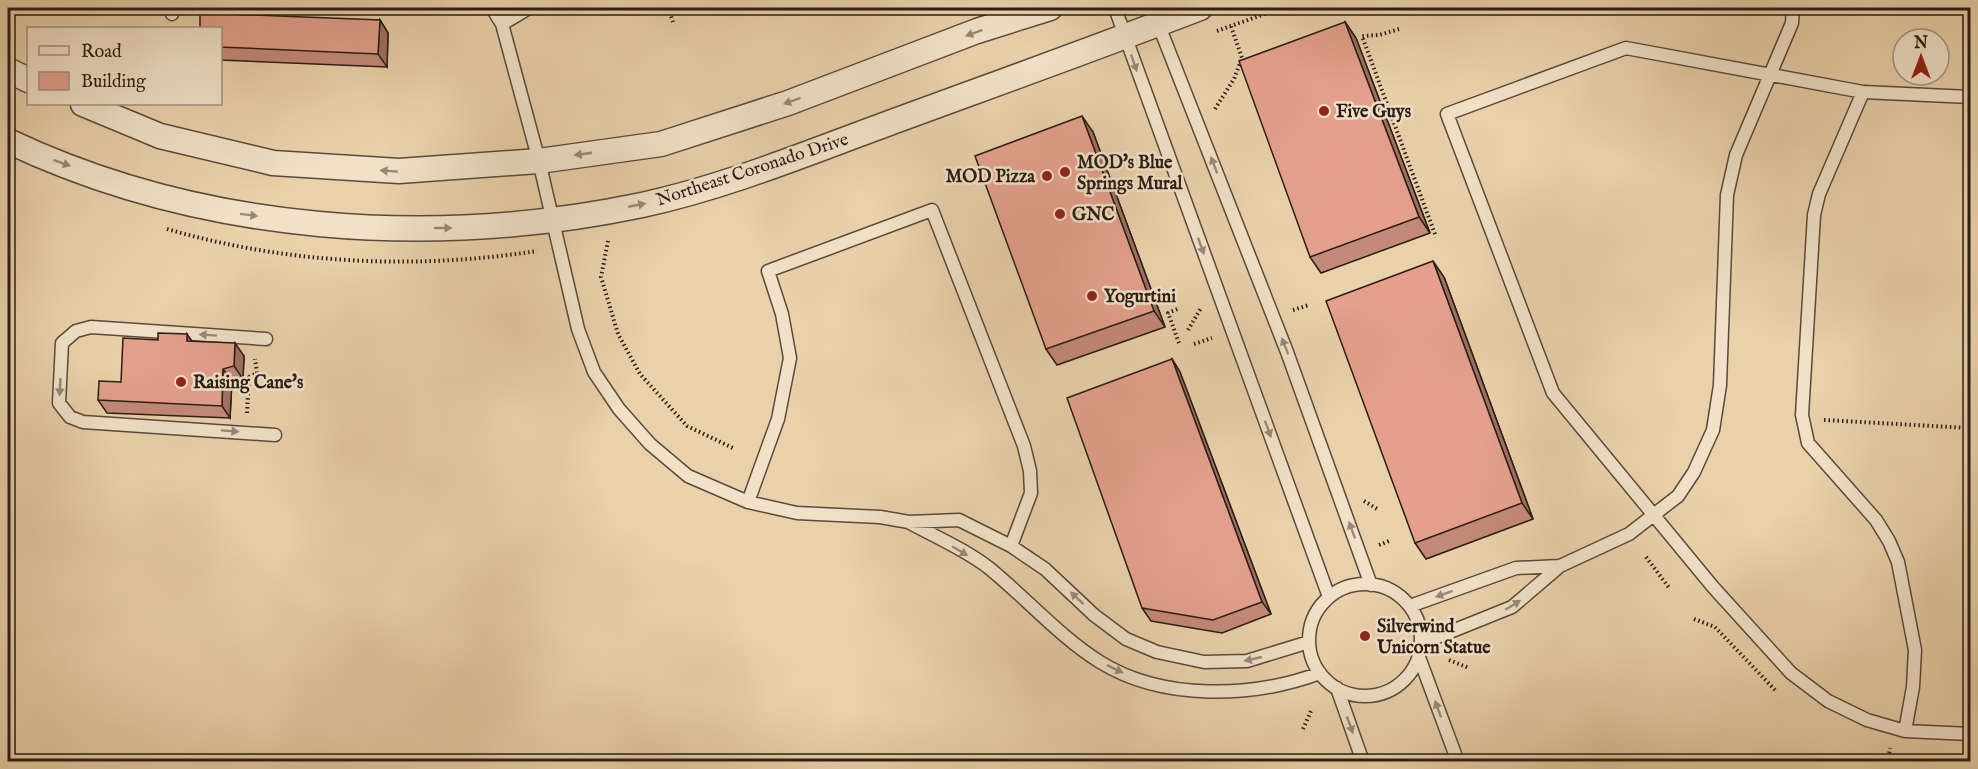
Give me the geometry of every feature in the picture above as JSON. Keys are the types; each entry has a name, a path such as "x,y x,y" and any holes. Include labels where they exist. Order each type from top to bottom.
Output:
{"street":[{"path":"85,105 159,135 273,163 399,171 539,160 661,144 788,103 977,32 1050,8"},
{"name":"Northeast Coronado Drive","path":"8,141 136,190 236,213 356,228 478,227 553,220 644,204 758,171 1125,36 1155,15 1200,8"},
{"path":"8,70 27,80"}],"lane":[{"path":"492,8 502,24 539,160 578,329 594,372 619,409 650,444 688,476 748,502 797,513 879,517 909,522 959,520 1011,546 1046,569 1094,615 1126,639 1156,652 1204,662 1247,661 1309,642"},
{"path":"502,24 529,8"},
{"path":"1115,8 1329,597"},
{"path":"1458,762 1420,651 1420,631 1410,606 1393,592 1371,585 1349,586 1329,597 1318,610 1311,625 1309,642 1312,658 1320,673 1337,688 1363,695 1379,694 1394,687 1406,677 1420,651 1512,607 1560,566 1629,534 1677,496 1694,472 1713,430 1720,385 1727,195 1736,155 1772,75 1792,23 1793,8"},
{"path":"1155,15 1287,352 1371,585"},
{"path":"1971,97 1863,92 1626,48 1447,114 1553,393 1656,514 1713,586 1791,673 1828,701 1867,720 1905,731 1971,734"},
{"path":"1863,92 1819,194 1814,215 1802,415 1808,443 1876,520 1898,562 1915,650 1913,687 1905,731"},
{"path":"748,502 778,419 790,358 782,314 768,271 932,210 1024,446 1030,471 1031,493 1011,546"},
{"path":"266,339 91,327 83,329 62,343 59,403 70,417 83,422 275,435"},
{"path":"909,522 987,567 1100,662 1136,680 1177,688 1242,692 1303,680 1320,673"},
{"path":"1410,606 1516,568 1560,566"},
{"path":"1337,688 1364,762"}],"path":[{"path":"668,8 673,22"},
{"path":"1210,33 1281,8"},
{"path":"1214,112 1234,79 1242,58 1231,26"},
{"path":"1399,29 1379,35 1362,36 1436,237"},
{"path":"608,241 601,277 618,334 640,374 687,426 734,448"},
{"path":"1188,330 1204,303"},
{"path":"1287,313 1309,305"},
{"path":"1179,343 1168,313 1180,309"},
{"path":"1194,344 1221,334"},
{"path":"1820,420 1971,428"},
{"path":"1646,558 1670,589"},
{"path":"1449,660 1469,668"},
{"path":"1303,729 1311,711"}],"building":[{"path":"200,13 380,20 378,54 222,47 222,27 200,27"},
{"path":"1345,22 1419,217 1310,257 1239,61"},
{"path":"1082,116 1154,311 1046,349 975,156"},
{"path":"1433,261 1522,503 1415,543 1326,301"},
{"name":"Raising Cane's","path":"158,333 187,334 187,341 235,343 234,366 223,369 222,406 98,400 99,381 121,382 123,338 158,340"},
{"path":"1172,359 1262,602 1213,620 1142,608 1067,398"}],"place":[{"name":"Five Guys","path":"1324,111"},
{"name":"MOD's Blue Springs Mural","path":"1065,172"},
{"name":"MOD Pizza","path":"1047,176"},
{"name":"GNC","path":"1060,214"},
{"name":"Yogurtini","path":"1092,296"},
{"name":"Raising Cane's","path":"181,382"},
{"name":"Silverwind Unicorn Statue","path":"1365,636"}]}
